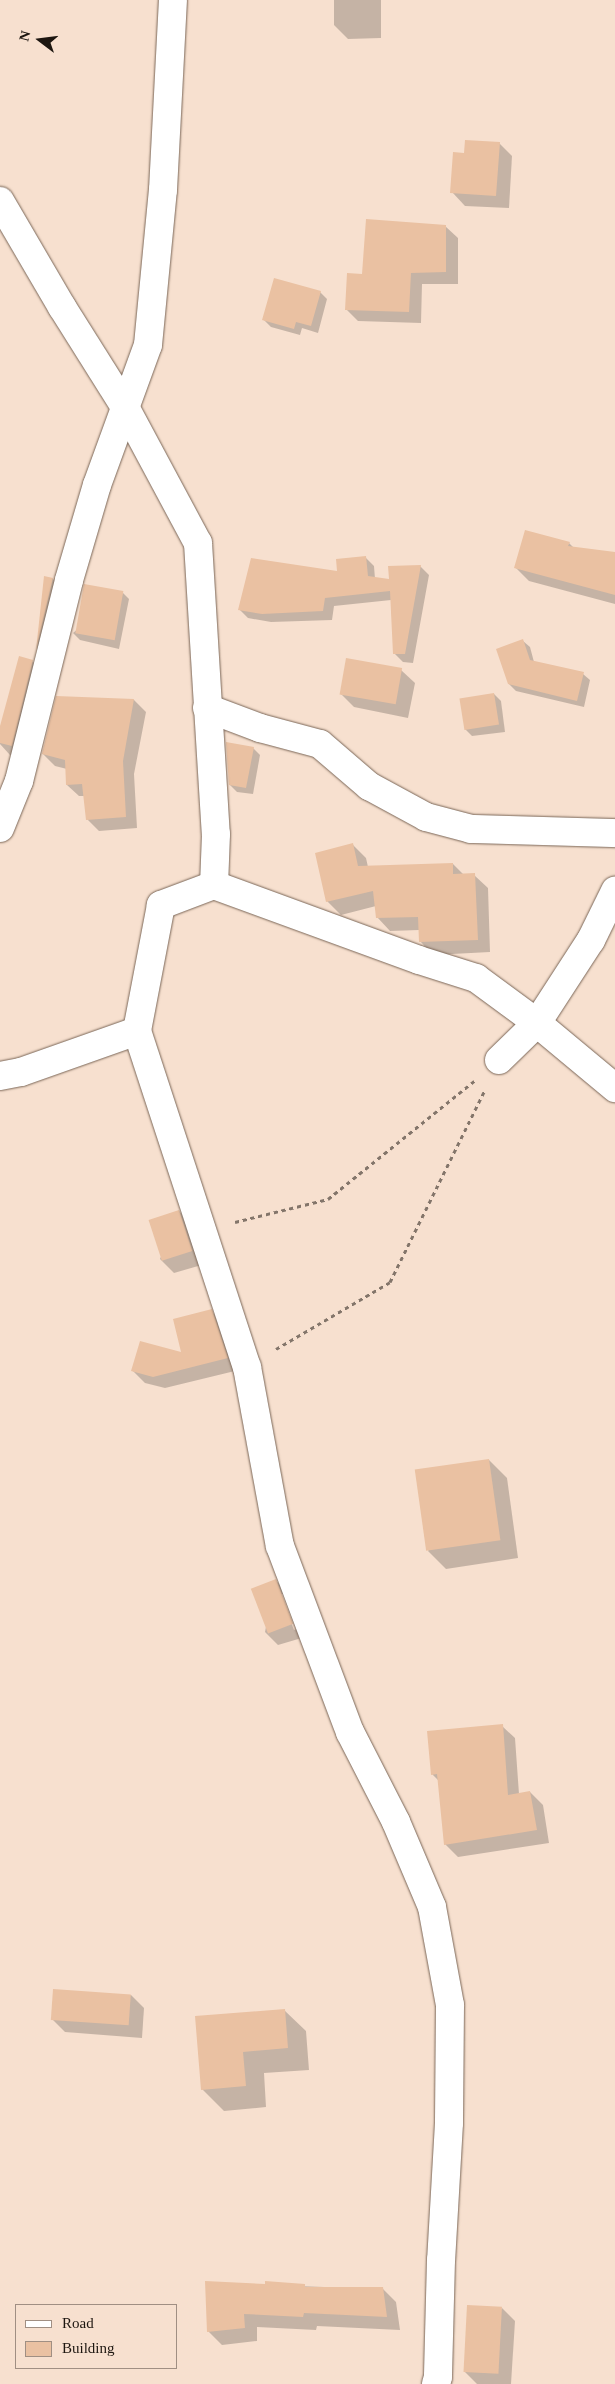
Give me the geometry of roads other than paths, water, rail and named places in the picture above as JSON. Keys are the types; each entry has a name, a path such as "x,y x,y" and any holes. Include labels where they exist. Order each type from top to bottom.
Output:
{"street":[{"path":"0,828 19,782 69,580 97,485 148,345 163,190 173,0"},
{"path":"0,201 62,307 125,407 198,543 216,834 214,885"},
{"path":"207,708 260,728 320,744 369,786 426,817 471,829 615,833"},
{"path":"436,2384 438,2377 441,2260 449,2123 450,2005 434,1917 432,1907 396,1822 350,1732 280,1546 246,1367 137,1031 161,905 214,885 411,958 476,978 537,1023 615,1088"},
{"path":"499,1060 537,1023 591,940 615,891"},
{"path":"0,1076 20,1072 137,1031"}]}
